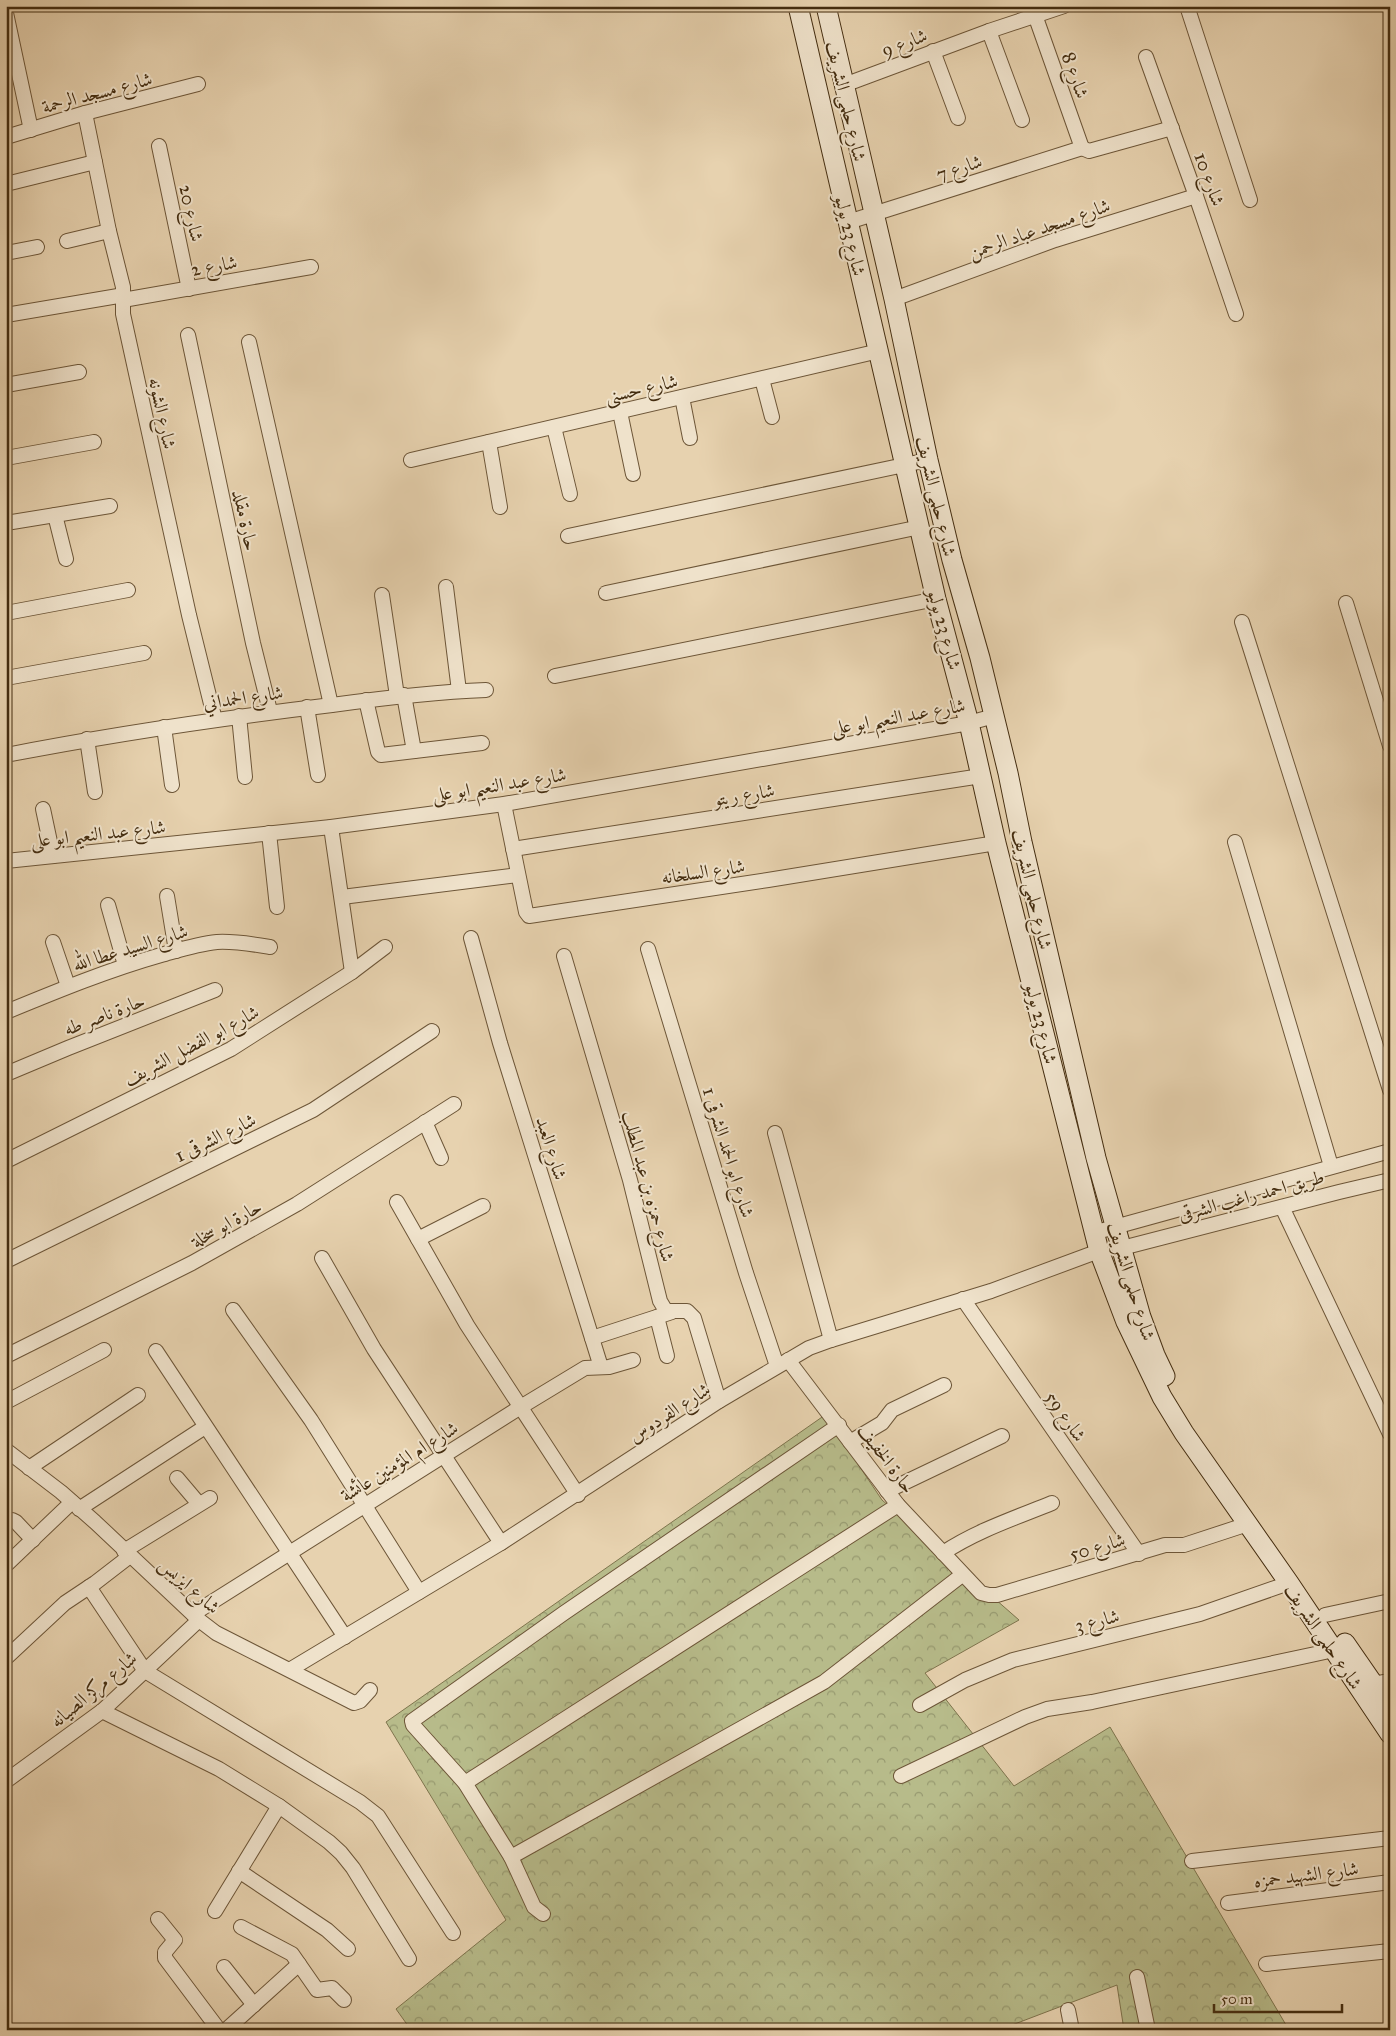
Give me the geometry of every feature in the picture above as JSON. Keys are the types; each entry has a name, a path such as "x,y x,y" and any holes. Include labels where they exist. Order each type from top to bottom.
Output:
{"street":[{"name":"شارع 23 يوليو","path":"798,6 936,599 969,723 996,843 1099,1251"},
{"name":"شارع حلمى الشريف","path":"826,6 894,299 928,460 952,560 980,658 994,716 1096,1158 1144,1325 1155,1355 1195,1428 1325,1615 1381,1682 1390,1708"},
{"name":"شارع 9","path":"844,85 989,30 1042,11 1064,6"},
{"path":"1187,6 1250,200"},
{"name":"شارع 8","path":"1042,11 1082,148"},
{"path":"6,13 31,130"},
{"path":"989,30 1022,120"},
{"path":"934,51 958,118"},
{"name":"شارع 10","path":"1146,57 1236,314"},
{"name":"شارع مسجد الرحمة","path":"6,137 85,113 198,84"},
{"name":"شارع الشونه","path":"85,113 123,298 123,314 189,615 215,720"},
{"name":"شارع 7","path":"848,222 1082,148 1089,151 1172,128"},
{"name":"شارع 20","path":"159,146 189,289"},
{"path":"6,184 96,162"},
{"name":"شارع مسجد عباد الرحمن","path":"894,299 1055,240 1196,196"},
{"path":"67,241 109,232"},
{"path":"6,253 37,247"},
{"name":"شارع 2","path":"6,316 189,289 311,267"},
{"name":"حارة مقلد","path":"188,335 252,643 270,711"},
{"path":"249,342 332,704"},
{"name":"شارع حسنى","path":"411,460 879,352"},
{"path":"6,386 78,372"},
{"path":"762,379 772,417"},
{"path":"682,397 690,438"},
{"path":"620,412 633,474"},
{"path":"554,427 570,494"},
{"path":"6,458 94,442"},
{"path":"489,442 500,507"},
{"path":"568,536 928,460"},
{"path":"6,523 110,506"},
{"path":"55,515 66,558"},
{"path":"606,593 920,527"},
{"path":"446,587 459,691"},
{"path":"6,613 128,590"},
{"path":"382,595 414,751"},
{"path":"556,676 936,599"},
{"path":"1346,603 1390,746"},
{"path":"1242,622 1390,1090"},
{"path":"6,678 144,653"},
{"name":"شارع الحمداني","path":"6,755 87,739 270,711 401,695 486,690"},
{"path":"366,700 378,752 381,755 482,743"},
{"path":"307,707 318,775"},
{"path":"239,716 246,777"},
{"name":"شارع عبد النعيم ابو على","path":"6,861 331,827 504,804 969,723 994,716"},
{"path":"164,727 172,785"},
{"path":"87,739 95,792"},
{"name":"شارع ريتو","path":"513,849 981,776"},
{"name":"شارع السلخانه","path":"504,804 526,912 529,916 996,843"},
{"path":"43,809 52,856"},
{"path":"331,827 352,972"},
{"path":"269,833 277,907"},
{"path":"1235,842 1331,1166"},
{"path":"342,897 518,875"},
{"path":"167,896 176,951"},
{"path":"108,905 125,966"},
{"name":"شارع العبد","path":"471,938 500,1043 601,1367"},
{"path":"53,942 68,986"},
{"name":"شارع السيد عطا الله","path":"6,1012 68,986 176,951 216,942 243,942 270,947"},
{"name":"شارع ابو الفضل الشريف","path":"6,1161 231,1049 352,972 385,947"},
{"name":"شارع ابو الحمد الشرقى 1","path":"648,949 746,1273 783,1363"},
{"name":"شارع حمزه بن عبد المطلب","path":"564,956 630,1180 660,1301 666,1311 672,1312"},
{"name":"حارة ناصر طه","path":"6,1074 216,990"},
{"name":"شارع الشرقى 1","path":"6,1261 313,1110 432,1031"},
{"name":"حارة ابو سخلة","path":"6,1356 192,1263 297,1204 454,1104"},
{"path":"425,1122 441,1158"},
{"path":"775,1134 831,1340"},
{"path":"1093,1232 1390,1151"},
{"name":"طريق احمد راغب الشرقى","path":"1122,1248 1390,1180"},
{"path":"397,1202 467,1325 519,1408 578,1495"},
{"path":"418,1239 483,1206"},
{"path":"1282,1207 1390,1434"},
{"name":"شارع حلمى الشريف","path":"1099,1251 1143,1360 1162,1397 1390,1734"},
{"name":"شارع الفردوس","path":"291,1669 501,1544 719,1401 809,1348 991,1291 1099,1251"},
{"path":"322,1258 374,1349 501,1544"},
{"path":"1108,1277 1127,1270"},
{"name":"شارع 59","path":"963,1299 1138,1554"},
{"path":"233,1310 311,1420 419,1592"},
{"path":"592,1338 672,1312 687,1311 694,1318 719,1401"},
{"path":"657,1317 667,1356"},
{"path":"6,1402 104,1350"},
{"path":"156,1352 345,1637"},
{"name":"شارع ام المؤمنين عائشة","path":"196,1617 288,1553 586,1368 610,1367 633,1360"},
{"name":"حارة الخفيف","path":"783,1363 839,1426 898,1505 962,1575"},
{"path":"850,1442 882,1423 892,1410 944,1385"},
{"path":"29,1468 138,1394"},
{"path":"543,1914 534,1907 511,1857 465,1783 413,1725 412,1721 572,1608 839,1426"},
{"path":"6,1565 76,1505 206,1427"},
{"path":"888,1491 1002,1436"},
{"name":"شارع ايزيس","path":"6,1450 76,1505 196,1617 233,1642 291,1669 354,1703 360,1701 370,1690"},
{"path":"6,1658 54,1612 89,1587 127,1553 205,1501 177,1478"},
{"path":"943,1553 961,1541 1052,1503"},
{"path":"465,1783 898,1505"},
{"path":"6,1523 12,1520 16,1522 33,1540"},
{"name":"شارع 50","path":"962,1575 981,1593 997,1595 1164,1545 1184,1545 1248,1524"},
{"path":"511,1857 824,1682 962,1575"},
{"name":"شارع 3","path":"920,1705 965,1680 1013,1660 1200,1614 1289,1583"},
{"path":"89,1587 145,1671 360,1802 378,1816 454,1933"},
{"path":"1325,1615 1390,1601"},
{"name":"شارع مركز الصيانه","path":"6,1781 102,1712 145,1671 196,1617"},
{"path":"901,1776 1025,1717 1046,1709 1101,1700 1334,1650"},
{"path":"102,1712 218,1769 279,1806 329,1842 353,1868 409,1959"},
{"path":"215,1911 279,1806"},
{"path":"1192,1861 1390,1838"},
{"path":"239,1871 327,1930 348,1949"},
{"name":"شارع الشهيد حمزه","path":"1228,1903 1390,1882"},
{"path":"158,1919 176,1940 165,1952 164,1958 219,2030"},
{"path":"241,1927 292,1954 317,1990 332,1988 344,2000"},
{"path":"1266,1964 1390,1951"},
{"path":"226,2030 300,1964"},
{"path":"224,1967 254,2005"},
{"path":"1136,1977 1148,2030"},
{"path":"1068,2010 1072,2030"}],"green space":[{"path":"825,1415 882,1500 1019,1620 925,1673 1014,1786 1110,1727 1289,2030 1124,2030 1117,1985 999,2030 411,2030 396,2009 506,1920 386,1722"}]}
